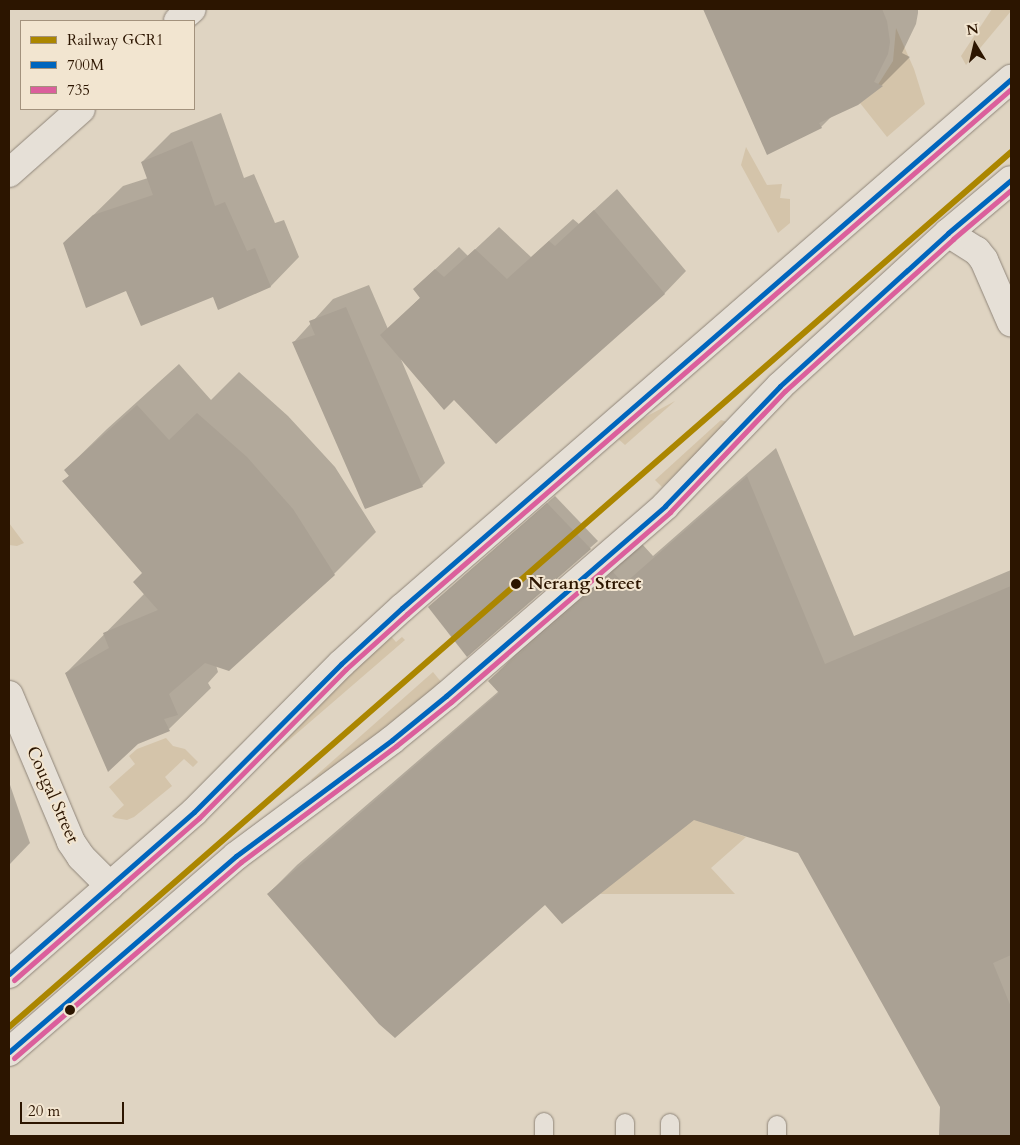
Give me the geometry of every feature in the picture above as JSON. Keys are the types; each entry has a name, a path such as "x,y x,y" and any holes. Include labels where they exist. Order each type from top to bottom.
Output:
{"main road":[{"path":"179,20 192,9"},
{"path":"9,974 194,812 341,664 396,614 1011,79"},
{"path":"9,173 80,110"},
{"path":"9,1052 236,856 392,740 438,702 665,506 780,386 948,233 1011,180"},
{"path":"948,233 977,251 984,260 1011,322"},
{"name":"Cougal Street","path":"9,695 71,842 85,862 110,886"}],"shaded area":[{"path":"992,9 1011,9 1011,11 966,65 961,56"},
{"path":"896,28 914,69 925,104 887,137 860,103 872,94 893,61"},
{"path":"746,147 767,185 782,184 780,198 790,199 790,223 778,233 741,165"},
{"path":"675,401 625,445 615,436 627,427"},
{"path":"721,420 727,422 726,425 662,487 655,480"},
{"path":"9,523 24,543 17,546 9,545"},
{"path":"388,633 396,642 402,637 405,640 266,760 264,758"},
{"path":"433,672 442,683 315,784 311,780"},
{"path":"166,738 173,746 185,749 198,762 193,767 184,759 165,777 172,786 134,817 127,820 115,818 112,816 124,805 109,787 135,764 129,756 137,749"},
{"path":"666,809 746,837 711,868 735,894 600,894"}],"building":[{"path":"703,9 882,9 887,21 890,42 888,54 874,82 883,86 858,105 819,123 822,128 767,155"},
{"path":"192,141 215,206 225,202 247,251 255,248 271,287 218,310 213,297 141,326 126,291 86,308 63,243 93,215 153,195 141,162"},
{"path":"594,210 665,294 496,444 454,400 444,410 380,335 420,298 413,289 435,269 444,277 475,249 507,279 549,241 555,246"},
{"path":"346,307 423,487 365,509 292,342 315,335 309,321"},
{"path":"137,405 169,440 197,413 247,457 293,509 335,575 229,671 205,663 169,694 178,715 164,719 170,731 138,744 108,772 65,673 109,648 103,633 158,610 133,582 142,573 62,481 69,476 64,470"},
{"path":"747,476 825,664 1011,586 1011,955 993,963 1011,1007 1011,1136 939,1136 940,1107 798,853 694,820 562,924 545,905 395,1038 379,1024 267,894 499,693 488,681 613,572 624,584"},
{"path":"547,503 591,549 467,657 428,607"}],"rail line":[{"name":"GCR1","path":"9,1027 1011,152"}],"transit line":[{"name":"700M","path":"9,974 194,812 341,664 402,608 1011,79"},
{"name":"735","path":"14,980 199,818 346,669 407,614 1011,89"},
{"name":"700M","path":"9,1052 236,856 392,740 446,696 665,506 780,386 948,233 1011,180"},
{"name":"735","path":"14,1058 241,862 396,746 451,702 670,512 785,391 953,239 1011,190"}],"place":[{"name":"Nerang Street","path":"516,584"}]}
